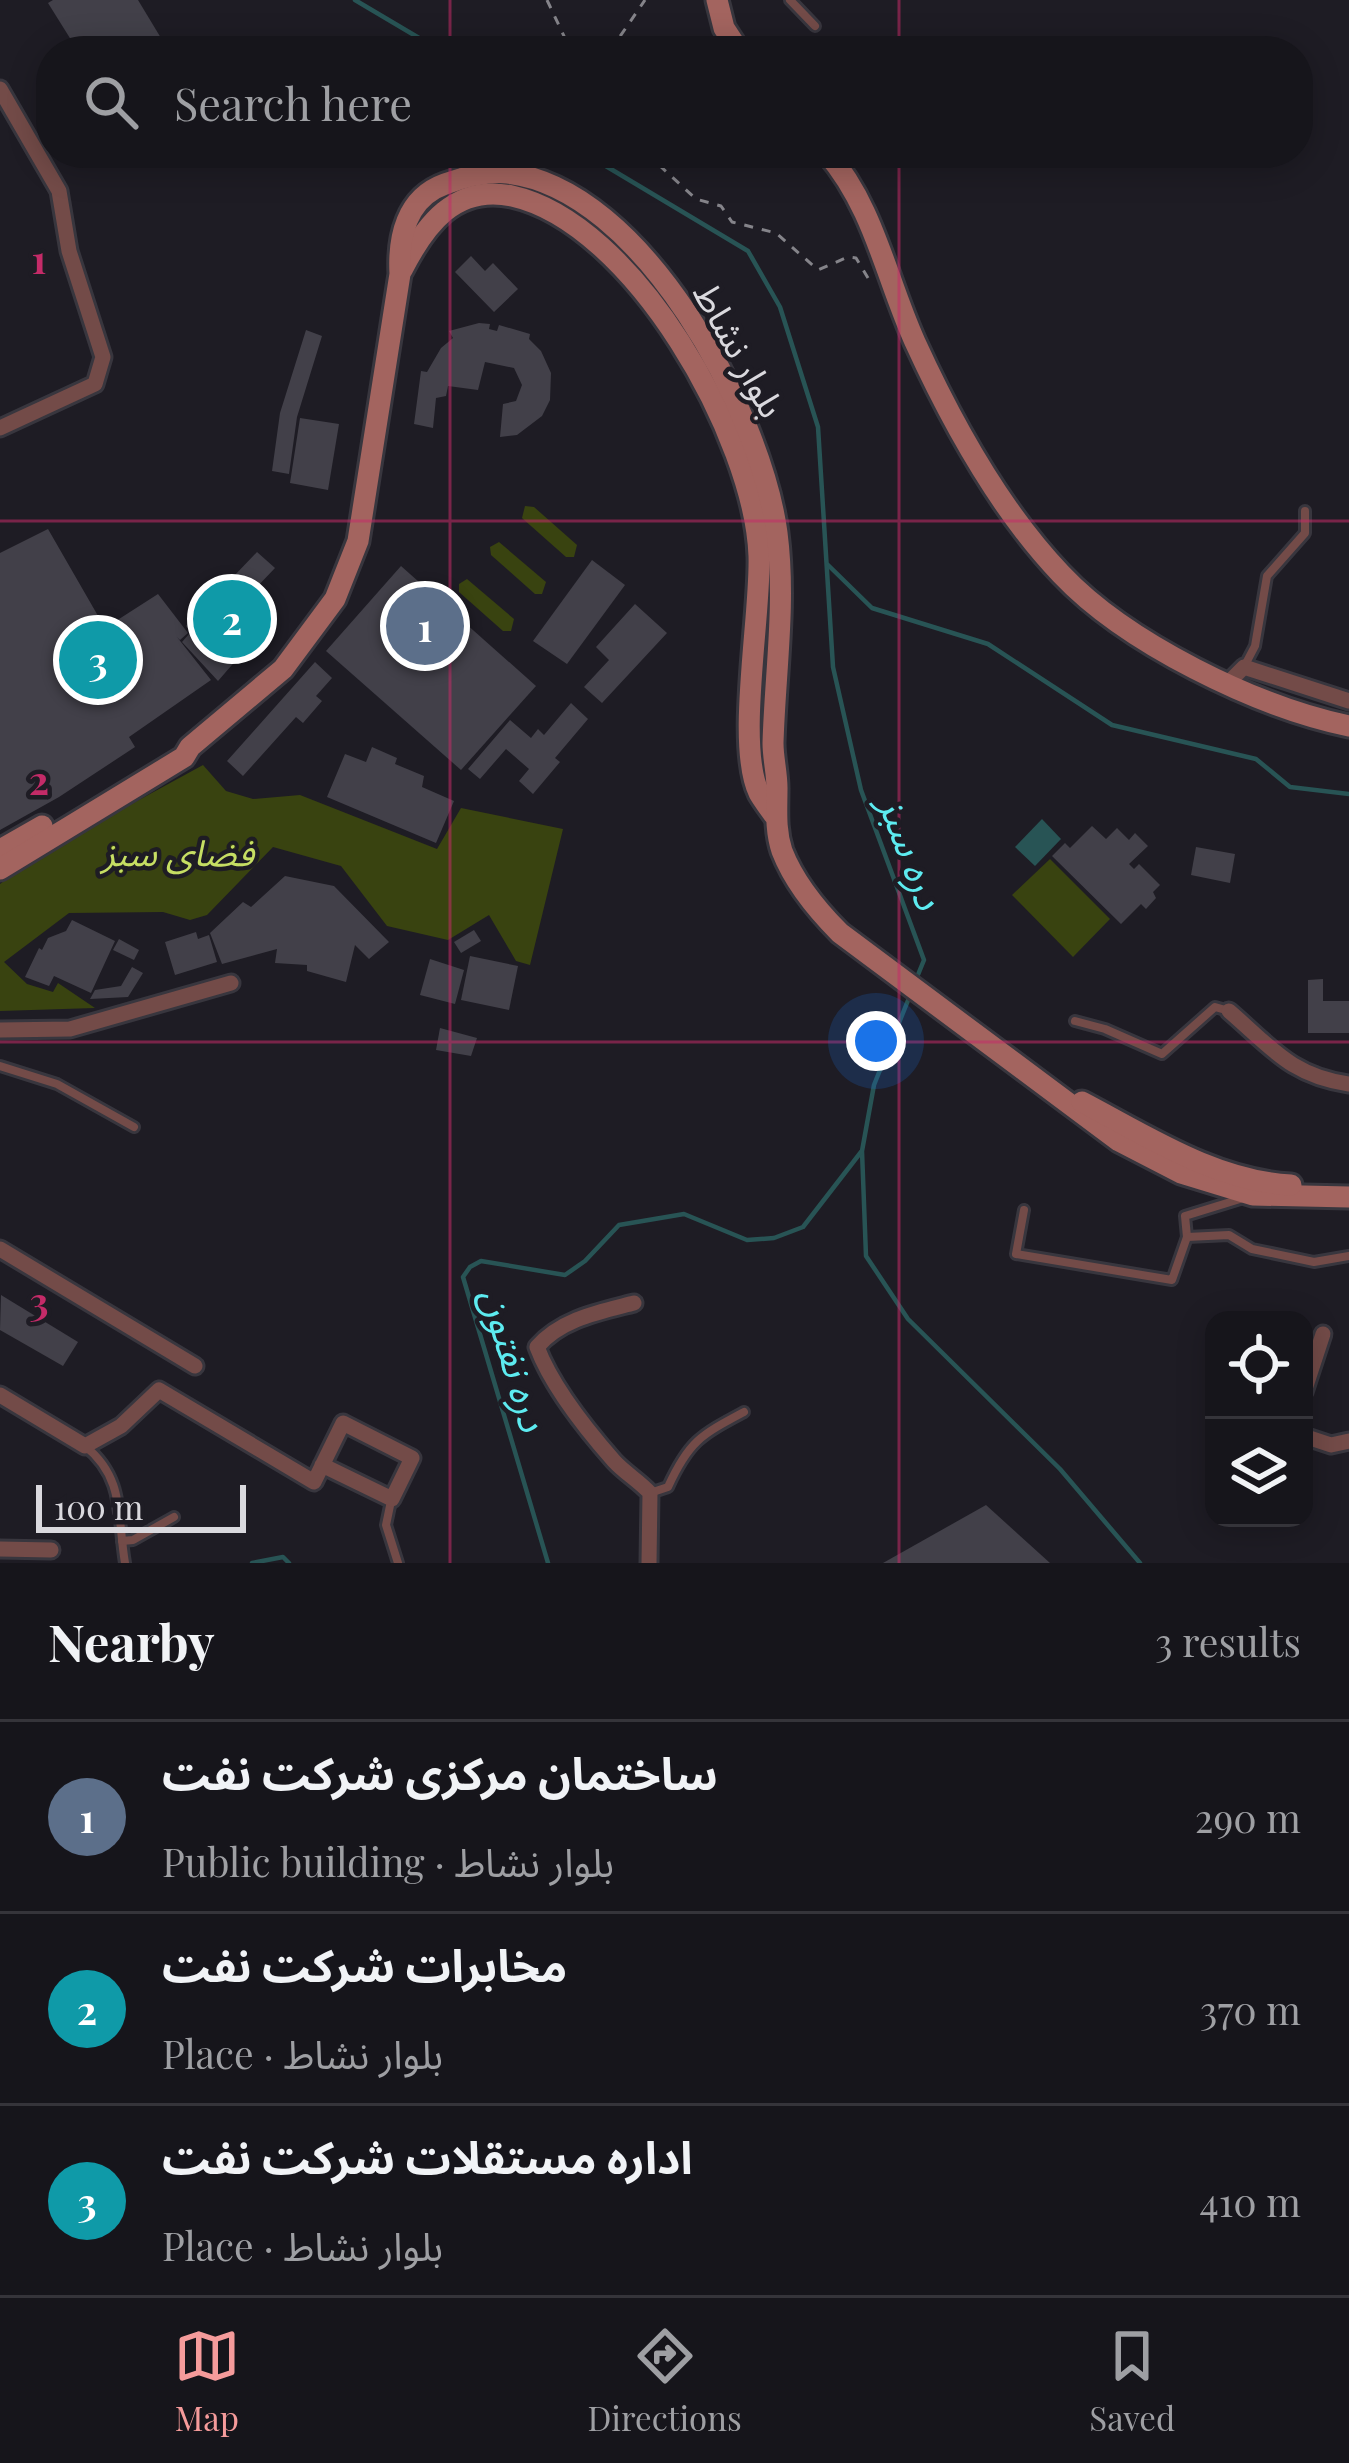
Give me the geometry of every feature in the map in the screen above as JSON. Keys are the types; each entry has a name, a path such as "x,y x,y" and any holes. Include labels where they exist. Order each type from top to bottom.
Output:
{"main road":[{"path":"717,0 729,36"},
{"path":"839,168 856,190 914,338 955,420 1048,560 1083,594 1150,642 1227,684 1311,718 1349,726"},
{"name":"بلوار نشاط","path":"0,869 184,757 283,669 334,598 358,541 400,274 398,242 408,216 434,188 468,176 507,173 559,190 612,224 660,274 714,358 759,449 777,534 780,614 774,815 782,851 821,915 1119,1141 1181,1173 1253,1196 1349,1197"},
{"name":"بلوار نشاط","path":"400,274 419,236 436,216 459,201 486,193 513,196 539,205 584,235 644,290 690,353 734,454 759,551 750,752 758,791 774,815"},
{"name":"بلوار نشاط","path":"0,850 173,751 190,747"},
{"name":"بلوار نشاط","path":"1033,1078 1201,1163 1274,1184 1349,1186"}],"street":[{"path":"0,89 36,151"},
{"path":"0,428 95,384 103,357 69,251 59,191 46,168"},
{"path":"1227,684 1244,667 1349,701"},
{"path":"0,1030 70,1029 230,983"},
{"path":"1229,1011 1299,1072 1316,1080 1349,1084"},
{"path":"2,1254 195,1366"},
{"path":"634,1303 575,1320 548,1334 537,1347 581,1420 618,1466 650,1493 649,1563"},
{"path":"1313,1365 1323,1334"},
{"path":"0,1395 85,1446 121,1426 159,1390 314,1482 322,1465 343,1424 412,1458 392,1499 322,1465"},
{"path":"1313,1439 1331,1445 1349,1441"},
{"path":"0,1549 50,1550"}],"lane":[{"path":"790,0 815,26"},
{"path":"463,168 468,176"},
{"path":"1244,667 1255,646 1268,576 1305,533 1305,511"},
{"path":"1075,1022 1106,1029 1162,1054 1215,1007 1229,1011"},
{"path":"0,1066 57,1084 134,1127"},
{"path":"1024,1210 1016,1255 1172,1280 1187,1237 1185,1216 1253,1196"},
{"path":"1187,1237 1228,1235 1252,1249 1314,1262 1349,1256"},
{"path":"650,1493 668,1486 699,1436 744,1412"},
{"path":"85,1446 106,1462 125,1563"},
{"path":"392,1499 386,1526 398,1563"},
{"path":"122,1541 134,1540 174,1517"}],"path":[{"path":"547,0 564,36"},
{"path":"620,36 644,0"},
{"path":"662,168 696,199 721,206 732,222 776,233 818,270 848,257 856,258 868,278 887,271"}],"green space":[{"path":"525,506 534,507 577,545 574,557 566,557 522,518"},
{"path":"499,542 546,582 542,594 535,594 491,555 490,547"},
{"path":"467,579 514,619 511,631 503,631 459,592 459,584"},
{"name":"فضای سبز","path":"203,765 226,791 253,799 300,795 437,849 461,808 563,829 530,965 516,961 489,915 448,940 387,926 341,866 273,847 207,915 190,920 163,912 69,913 4,962 27,984 53,992 58,983 95,1008 0,1011 0,884 40,854"},
{"path":"1050,859 1110,919 1073,957 1012,895"}],"shaded area":[{"path":"1042,819 1061,839 1035,866 1015,847"}],"building":[{"path":"138,0 160,36 69,36 48,3"},
{"path":"471,256 485,271 493,263 518,289 494,312 455,272"},
{"path":"479,323 497,331 499,325 530,334 551,373 550,400 542,416 517,435 500,437 503,404 516,401 522,385 514,368 485,362 478,390 448,386 446,396 436,398 433,428 414,424 421,371 427,372 453,338 449,331"},
{"path":"306,330 322,336 297,417 289,474 272,471 280,413"},
{"path":"300,418 339,424 328,490 290,483"},
{"path":"48,529 105,628 158,594 188,633 180,640 177,637 211,680 129,737 135,747 0,830 0,553"},
{"path":"257,552 275,568 253,591 277,613 218,681 182,642 196,626 191,631 186,626"},
{"path":"592,560 625,585 567,664 533,641"},
{"path":"401,566 536,686 461,770 326,651"},
{"path":"635,604 667,633 602,703 584,687 609,660 596,647"},
{"path":"315,662 332,678 316,696 322,701 303,723 296,717 243,776 227,761"},
{"path":"571,703 588,719 533,794 519,781 529,769 506,749 480,779 468,769 510,720 531,738 538,729 544,735"},
{"path":"372,747 397,758 395,764 424,776 422,787 454,801 436,843 327,797 345,754 366,762"},
{"path":"1092,826 1106,839 1117,828 1129,840 1135,833 1148,846 1129,864 1134,869 1139,864 1160,885 1146,909 1141,904 1121,924 1052,856 1065,843 1070,848"},
{"path":"1196,847 1235,854 1230,883 1191,875"},
{"path":"285,876 334,886 389,942 369,959 355,945 346,982 307,971 307,965 275,963 277,949 222,964 210,933 243,902 251,907"},
{"path":"72,920 115,941 91,993 54,976 49,986 25,977 39,948 48,938 66,931"},
{"path":"474,930 481,941 461,953 454,942"},
{"path":"196,932 198,939 209,935 217,962 175,975 165,942"},
{"path":"119,939 139,950 134,960 113,950"},
{"path":"470,956 518,966 509,1010 461,1000"},
{"path":"430,959 464,970 455,1004 420,995"},
{"path":"132,967 143,973 128,997 90,999 95,990 121,986"},
{"path":"1323,979 1323,1001 1349,1001 1349,1033 1308,1033 1308,980"},
{"path":"440,1028 477,1038 471,1056 436,1050"},
{"path":"1,1295 78,1342 63,1366 0,1330"},
{"path":"986,1505 1050,1563 883,1563"}],"waterway":[{"name":"دره سبز","path":"355,0 416,36"},
{"name":"دره سبز","path":"609,168 748,251 780,307 818,427 833,667 861,790 924,960 915,982"},
{"path":"828,565 872,608 988,644 1112,725 1256,759 1290,787 1349,794"},
{"name":"دره سبز","path":"911,993 874,1085 862,1151 866,1256 908,1319 1060,1469 1140,1563"},
{"name":"دره نفتون","path":"548,1563 463,1277 470,1267 481,1261 565,1275 619,1225 684,1214 747,1240 774,1238 803,1227 861,1152"},
{"name":"دره نفتون","path":"252,1563 283,1557 289,1563"}],"place":[{"name":"مخابرات شرکت نفت","path":"232,619"},
{"name":"ساختمان مرکزی شرکت نفت","path":"425,626"},
{"name":"اداره مستقلات شرکت نفت","path":"98,660"}]}
